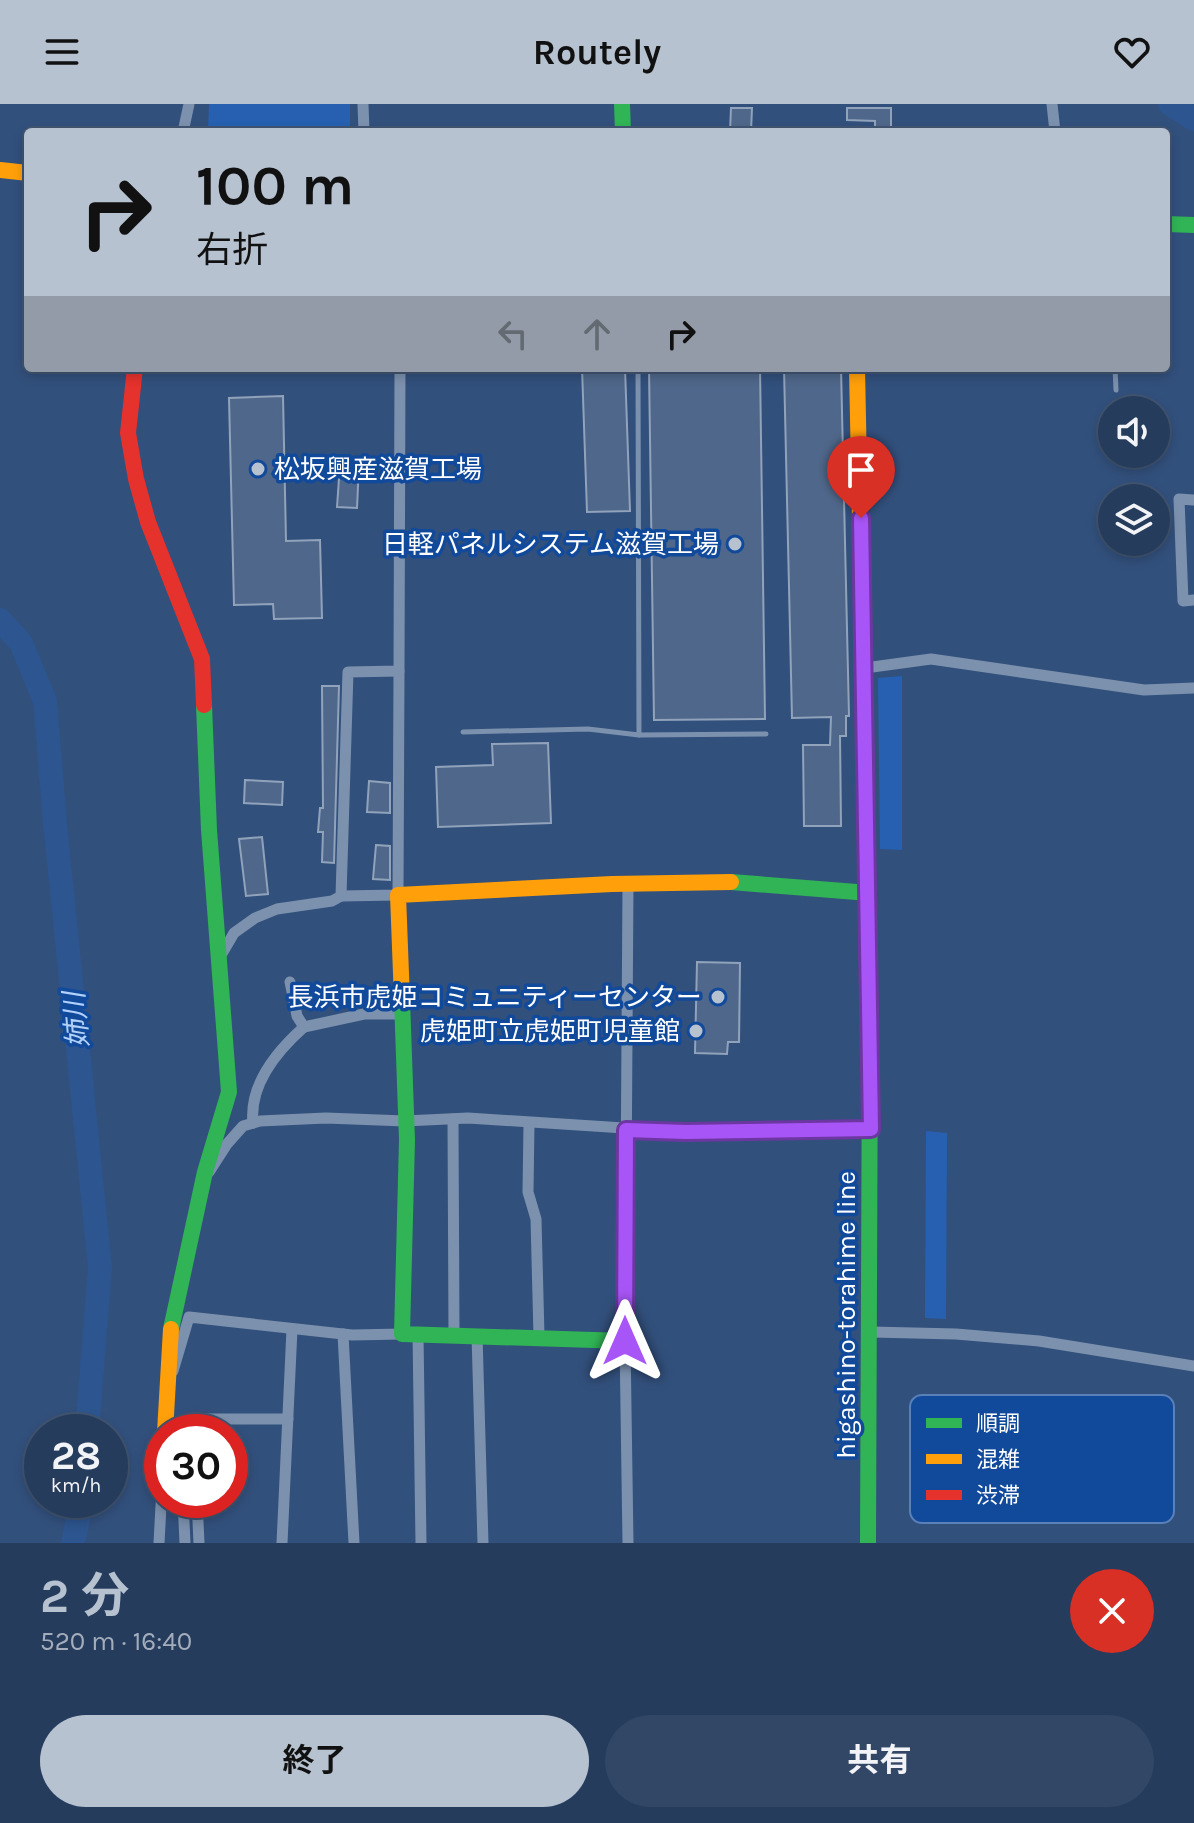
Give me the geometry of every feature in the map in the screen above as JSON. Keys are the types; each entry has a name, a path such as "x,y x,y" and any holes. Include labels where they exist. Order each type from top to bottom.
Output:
{"main road":[{"path":"622,104 623,128"},
{"path":"0,170 24,173"},
{"path":"1170,224 1194,225"},
{"path":"135,372 128,433 136,479 148,522 202,659 209,830 229,1092 204,1180 171,1321 167,1414"},
{"name":"higashino-torahime line","path":"857,372 869,893 872,1332 868,1543"},
{"path":"625,1341 410,1334 403,1228 407,1140 398,895 727,882 869,893"}],"street":[{"path":"363,104 364,128"},
{"path":"1052,104 1055,128"},
{"path":"184,128 187,106"},
{"path":"220,957 234,933 255,918 277,909 332,901 341,896 398,895 400,372"},
{"path":"1194,500 1179,499 1183,601 1194,600"},
{"path":"865,668 931,659 1144,690 1194,688"},
{"path":"341,896 348,672 399,671"},
{"path":"628,884 625,1341 628,1543"},
{"path":"290,982 297,1016 304,1027"},
{"path":"253,1123 252,1107 270,1063 278,1051 304,1027 364,1014 401,1014"},
{"path":"204,1180 227,1144 243,1126 253,1123 326,1118 453,1119 686,1132 871,1129"},
{"path":"453,1119 454,1335"},
{"path":"529,1123 528,1192 536,1219 539,1336"},
{"path":"167,1385 189,1317 343,1334 410,1334 421,1543"},
{"path":"282,1543 292,1329"},
{"path":"872,1332 956,1334 1039,1341 1194,1366"},
{"path":"343,1334 354,1543"},
{"path":"477,1335 483,1543"},
{"path":"248,1419 288,1419"},
{"path":"159,1543 160,1518"},
{"path":"184,1518 185,1543"},
{"path":"198,1518 199,1543"}],"lane":[{"path":"638,372 639,735"},
{"path":"1115,372 1116,390"},
{"path":"463,732 588,729 639,735 766,734"}],"shaded area":[{"path":"209,104 350,104 350,128 208,128"},
{"path":"902,676 902,850 880,849 878,678"},
{"path":"926,1131 947,1133 946,1319 925,1318"}],"building":[{"path":"731,108 752,108 751,128 730,128"},
{"path":"847,108 891,108 891,128 875,128 875,121 847,120"},
{"path":"582,372 625,372 630,511 587,512"},
{"path":"649,372 760,372 765,719 654,720"},
{"path":"784,372 841,372 849,716 846,716 846,736 840,736 841,826 804,826 803,745 830,745 831,717 792,718"},
{"name":"松坂興産滋賀工場","path":"283,396 286,541 320,540 322,618 274,619 273,604 234,605 229,398"},
{"path":"340,464 359,465 357,508 337,507"},
{"path":"322,686 339,686 334,863 322,862 323,832 318,832 320,808 323,808"},
{"path":"548,743 551,823 438,827 436,767 493,765 492,744"},
{"path":"245,780 283,782 282,805 244,803"},
{"path":"369,781 390,783 390,813 367,812"},
{"path":"262,837 268,894 246,896 239,839"},
{"path":"376,845 390,846 390,880 373,879"},
{"name":"長浜市虎姫コミュニティーセンター","path":"697,962 740,963 739,1042 728,1042 727,1054 695,1053"}],"waterway":[{"path":"1170,104 1194,119"},
{"name":"姉川","path":"0,620 21,643 45,701 100,1267 88,1414"},
{"name":"姉川","path":"73,1543 78,1518"}],"traffic: fast":[{"path":"622,104 623,128"},
{"path":"1170,224 1194,225"},
{"path":"171,1329 205,1172 229,1092 209,830 204,705"},
{"path":"731,882 869,893"},
{"path":"402,1000 407,1140 402,1334 625,1341"},
{"path":"868,1543 870,1026"}],"traffic: slow":[{"path":"0,170 24,173"},
{"path":"857,372 870,1026"},
{"path":"402,1000 398,895 612,884 731,882"},
{"path":"166,1414 171,1329"}],"traffic: jam":[{"path":"135,372 128,433 136,479 148,522 202,659 204,705"}],"place":[{"name":"松坂興産滋賀工場","path":"258,469"},
{"name":"日軽パネルシステム滋賀工場","path":"735,544"},
{"name":"長浜市虎姫コミュニティーセンター","path":"718,997"},
{"name":"虎姫町立虎姫町児童館","path":"696,1031"}],"route":[{"path":"625,1341 626,1130 871,1129 861,518"}]}
